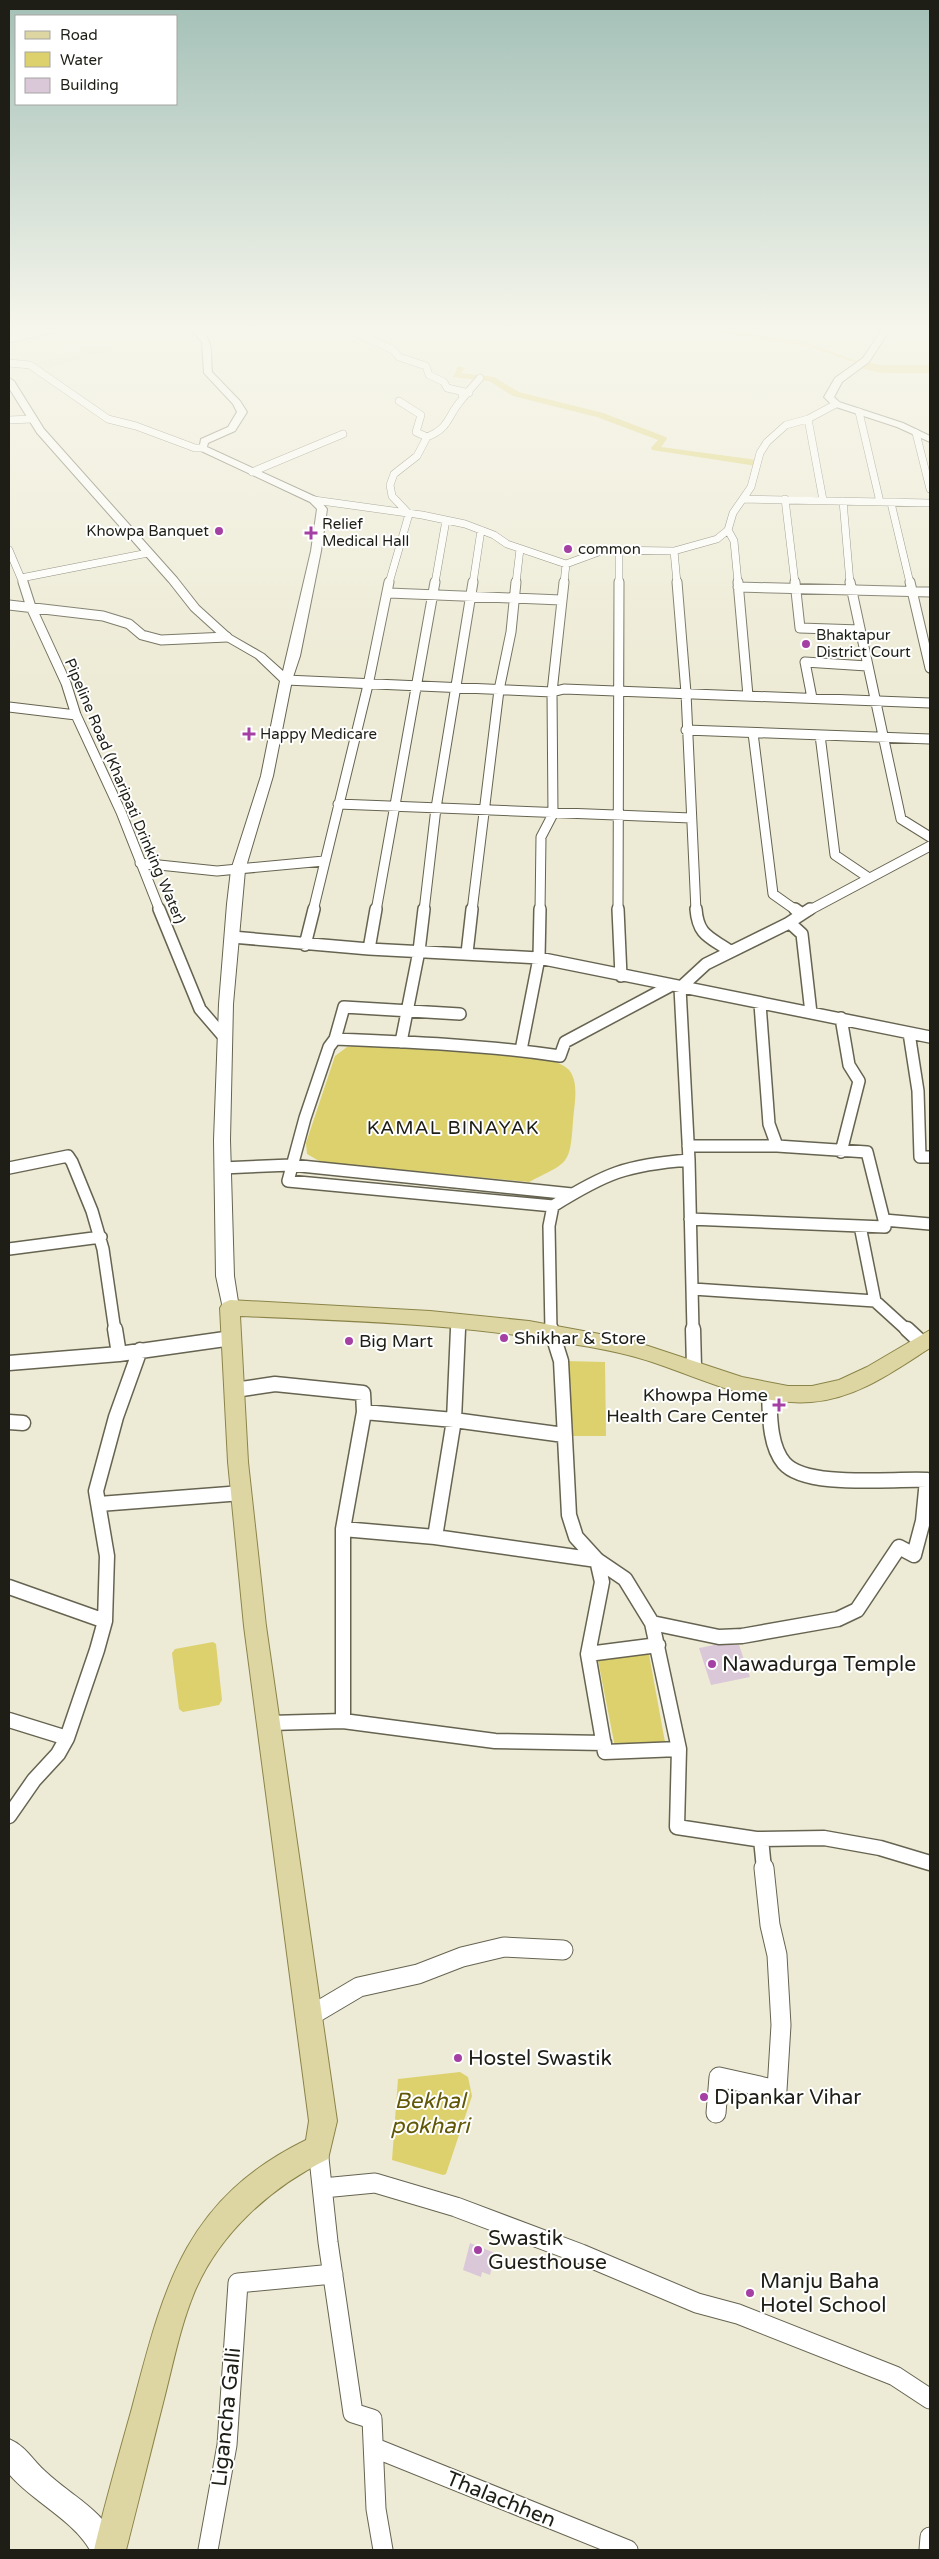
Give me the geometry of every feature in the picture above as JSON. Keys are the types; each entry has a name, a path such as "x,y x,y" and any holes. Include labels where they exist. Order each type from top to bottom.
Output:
{"main road":[{"path":"54,447 195,608 228,637 260,656 286,680"},
{"path":"110,2550 170,2321 185,2279 216,2231 267,2178 296,2158 318,2149 323,2121 270,1723 255,1626 242,1493 230,1308 225,1276 222,1168 224,1037 238,870 268,776 286,680 294,656 322,519 320,505 314,500 202,448"},
{"path":"230,1308 392,1314 458,1320 551,1333 628,1347 769,1392 796,1395 836,1390 873,1373 926,1341"},
{"path":"9,2452 36,2482 71,2509 95,2531 104,2550"}],"street":[{"path":"193,447 202,448"},
{"path":"252,472 311,447"},
{"path":"409,514 392,496 390,485 394,474 417,456 422,447"},
{"path":"314,500 446,520 481,530 520,549 566,564 595,552 619,549 674,551 717,539 728,530 733,513 751,486 760,453 764,447"},
{"path":"813,447 822,500"},
{"path":"867,447 880,502"},
{"path":"920,447 930,489"},
{"path":"743,498 930,503"},
{"path":"785,499 797,587 800,628 860,630"},
{"path":"843,501 852,589 874,700 901,818 930,837"},
{"path":"891,503 930,668"},
{"path":"305,945 368,685 389,593 392,570 409,514"},
{"path":"368,949 393,806 418,687 432,594 446,520"},
{"path":"401,1042 419,951 436,808 458,688 481,530"},
{"path":"728,530 734,541 748,696"},
{"path":"467,953 499,690 511,632 513,599 520,549"},
{"path":"619,549 618,930 621,976"},
{"name":"Pipeline Road (Kharipati Drinking Water)","path":"9,550 31,607 66,683 76,715 122,812 140,863 200,1009 224,1037"},
{"path":"674,551 686,693 686,730 697,925 702,932 730,951"},
{"path":"21,578 148,553"},
{"path":"521,1050 539,958 540,837 552,814 552,692 566,564"},
{"path":"738,587 797,587 930,592"},
{"path":"389,593 561,600"},
{"path":"9,605 82,612 117,619 128,624 142,635 161,640 209,640 228,637"},
{"path":"812,698 805,662 867,666"},
{"path":"286,680 552,692 564,689 930,703"},
{"path":"9,707 76,715"},
{"path":"686,730 930,739"},
{"path":"753,733 773,894 802,914"},
{"path":"820,735 835,855 869,878"},
{"path":"338,804 552,814 691,818"},
{"path":"335,1039 521,1050 560,1056 565,1042 675,987 690,973 730,951 790,923 802,914 930,846"},
{"path":"140,863 217,871 324,861"},
{"path":"790,923 802,934 811,1013"},
{"path":"232,937 305,945 539,958 930,1037"},
{"path":"675,987 689,1160 694,1367"},
{"path":"760,1004 769,1124 777,1146"},
{"path":"460,1014 344,1007 335,1039 324,1056 288,1181 554,1206 609,1173 659,1163 689,1160"},
{"path":"841,1018 848,1059 858,1081 841,1152"},
{"path":"909,1033 918,1091 920,1156 930,1157"},
{"path":"688,1146 777,1146 841,1152 868,1152 885,1227 690,1219"},
{"path":"9,1168 68,1156 92,1210 101,1237 110,1285 114,1331 119,1354"},
{"path":"222,1168 292,1165 572,1194"},
{"path":"554,1206 549,1226 551,1333 561,1361 569,1515 576,1537 597,1560 625,1580 652,1623 679,1749 677,1827 761,1839 824,1838 880,1848 930,1863"},
{"path":"884,1220 930,1224"},
{"path":"860,1226 876,1301"},
{"path":"9,1249 101,1237"},
{"path":"693,1289 876,1301 926,1341"},
{"path":"435,1536 454,1420 458,1320"},
{"path":"9,1363 119,1354 232,1338"},
{"path":"9,1816 34,1780 58,1754 67,1738 105,1621 107,1556 96,1491 116,1418 140,1350"},
{"path":"235,1390 275,1384 363,1393 364,1412 343,1529 343,1721"},
{"path":"652,1623 719,1637 734,1637 838,1619 857,1610 899,1547 914,1555 923,1521 927,1480 907,1477 851,1482 835,1481 800,1472 785,1465 774,1443 769,1392"},
{"path":"364,1412 454,1420 564,1435"},
{"path":"9,1422 23,1422"},
{"path":"99,1504 242,1493"},
{"path":"343,1529 435,1536 597,1560"},
{"path":"597,1560 602,1582 588,1654 605,1752 679,1749"},
{"path":"9,1587 105,1621"},
{"path":"588,1654 658,1645"},
{"path":"9,1720 67,1738"},
{"path":"270,1723 343,1721 495,1741 604,1743"},
{"path":"716,2113 719,2077 777,2090 780,2024 777,1955 770,1925 761,1839"},
{"path":"310,2016 359,1987 418,1974 462,1958 496,1949 504,1947 563,1950"},
{"path":"318,2149 333,2274 353,2413 372,2419 376,2509 383,2550"},
{"path":"323,2188 375,2183 456,2207 580,2254 697,2303 738,2314 886,2373 930,2399"},
{"name":"Ligancha Galli","path":"208,2550 227,2445 238,2283 333,2274"},
{"name":"Thalachhen","path":"374,2448 628,2550"},
{"path":"929,2550 930,2537"}],"water":[{"path":"365,1044 472,1049 531,1056 554,1061 568,1069 574,1080 572,1136 568,1155 559,1166 529,1182 321,1162 307,1154 306,1143 335,1056 347,1047"},
{"path":"566,1361 605,1362 606,1436 569,1436"},
{"path":"213,1642 216,1644 222,1700 219,1705 183,1712 179,1709 172,1653 175,1649"},
{"path":"648,1649 665,1742 615,1747 597,1655"},
{"name":"Bekhal pokhari","path":"460,2072 468,2077 472,2096 446,2174 443,2175 392,2160 398,2079"}],"building":[{"name":"Nawadurga Temple","path":"714,1645 739,1645 750,1677 711,1685 699,1648"},
{"name":"Swastik Guesthouse","path":"470,2243 495,2253 490,2275 482,2272 481,2277 463,2270"}],"waterway":[{"path":"656,447 686,454 757,463"}],"place":[{"name":"Khowpa Banquet","path":"219,531"},
{"name":"Relief Medical Hall","path":"311,533"},
{"name":"common","path":"568,549"},
{"name":"Bhaktapur District Court","path":"806,644"},
{"name":"Happy Medicare","path":"249,734"},
{"name":"Shikhar & Store","path":"504,1338"},
{"name":"Big Mart","path":"349,1341"},
{"name":"Khowpa Home Health Care Center","path":"779,1405"},
{"name":"Nawadurga Temple","path":"712,1664"},
{"name":"Hostel Swastik","path":"458,2058"},
{"name":"Dipankar Vihar","path":"704,2097"},
{"name":"Swastik Guesthouse","path":"478,2250"},
{"name":"Manju Baha Hotel School","path":"750,2293"}],"district":[{"name":"KAMAL BINAYAK","path":"453,1127"}]}
